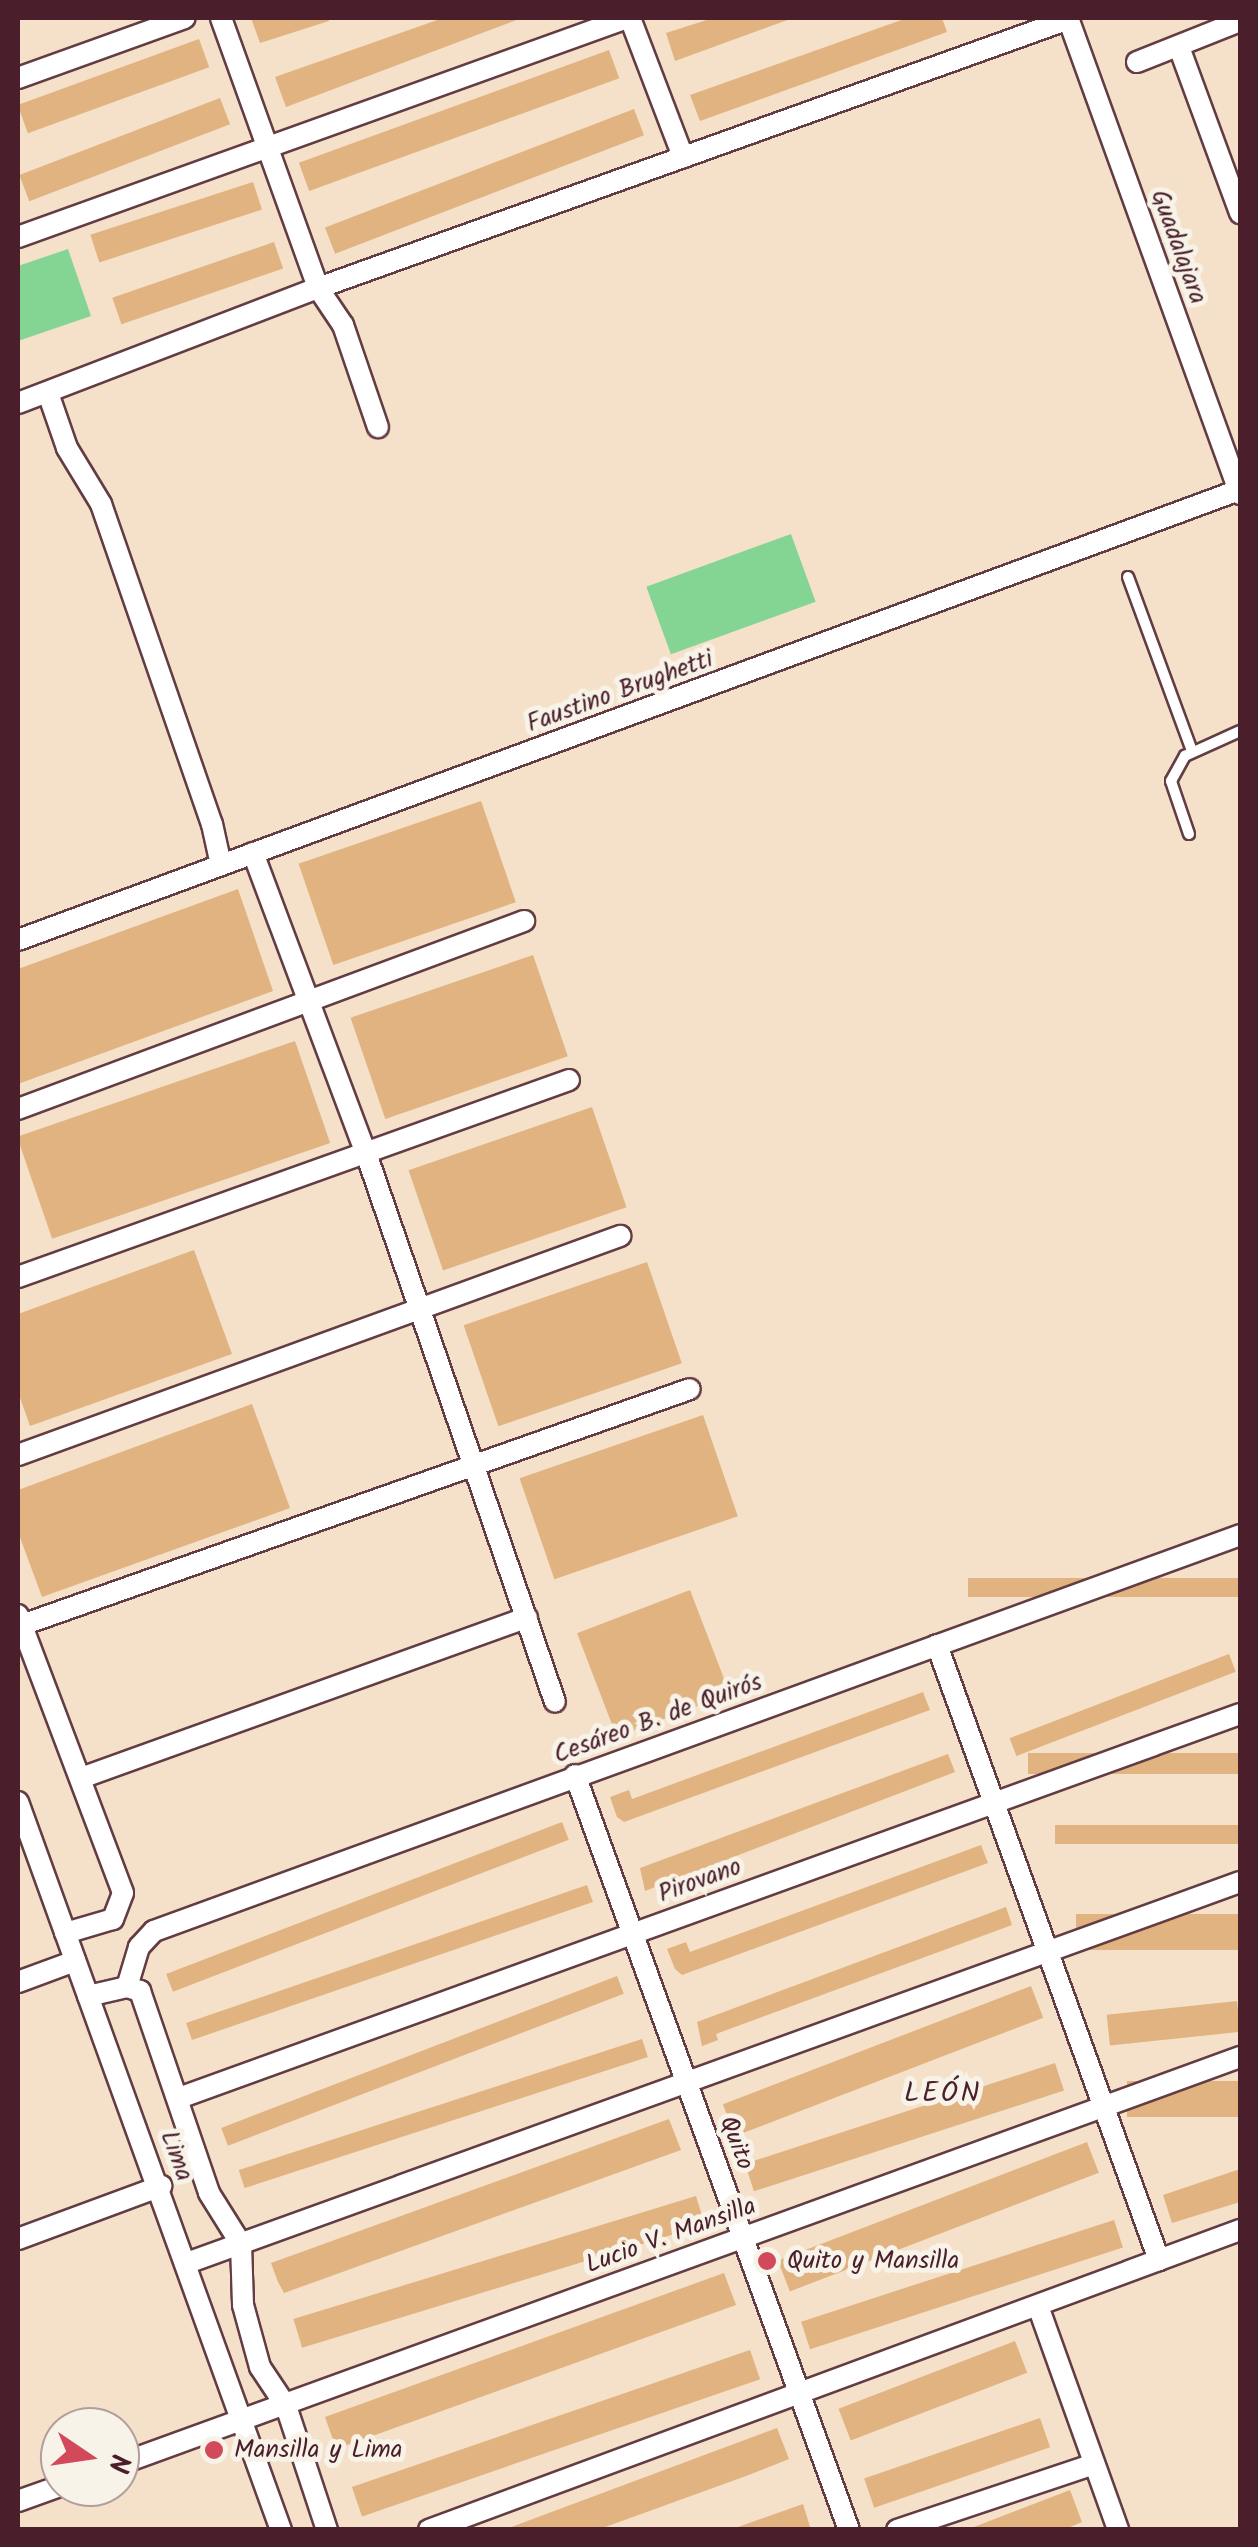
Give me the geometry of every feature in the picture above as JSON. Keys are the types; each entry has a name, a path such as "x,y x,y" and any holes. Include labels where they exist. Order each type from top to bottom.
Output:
{"street":[{"path":"18,78 185,18"},
{"path":"222,18 318,288 343,325 378,427"},
{"path":"18,237 628,18 683,157"},
{"path":"18,403 318,288 1068,18"},
{"name":"Guadalajara","path":"1068,18 1240,492"},
{"path":"1137,62 1240,21"},
{"path":"1178,46 1240,213"},
{"path":"48,393 67,448 101,504 212,824 220,865"},
{"name":"Faustino Brughetti","path":"18,940 1240,492"},
{"path":"253,853 367,1156 556,1702"},
{"path":"18,1109 524,921"},
{"path":"18,1276 367,1156 569,1080"},
{"path":"18,1456 620,1236"},
{"path":"65,1933 113,1919 122,1910 123,1893 20,1619 690,1389"},
{"name":"Cesáreo B. de Quirós","path":"127,1987 139,1947 154,1931 1240,1536"},
{"path":"81,1778 527,1616"},
{"path":"937,1645 1107,2105 1158,2260"},
{"name":"Pirovano","path":"179,2098 1240,1714"},
{"name":"Quito","path":"575,1776 745,2236 848,2530"},
{"name":"Lima","path":"18,1802 161,2186 280,2530"},
{"path":"187,2263 688,2086 1240,1882"},
{"path":"18,1982 75,1961"},
{"path":"88,1996 127,1987 140,1991 209,2192 241,2244 243,2304 260,2366 286,2406 327,2530"},
{"name":"Lucio V. Mansilla","path":"140,2457 1240,2057"},
{"path":"18,2239 161,2186"},
{"path":"429,2530 1240,2230"},
{"path":"1038,2306 1118,2530"},
{"path":"897,2530 1094,2464"}],"lane":[{"path":"1128,577 1192,752"},
{"path":"1189,834 1170,781 1192,752 1240,731"}],"green space":[{"path":"68,249 91,316 18,341 18,266"},
{"path":"791,534 816,602 671,654 646,587"}],"building":[{"path":"251,18 328,18 329,21 260,43"},
{"path":"443,18 519,19 286,107 275,77"},
{"path":"713,18 793,18 675,61 666,33"},
{"path":"907,18 942,18 947,32 700,121 690,95"},
{"path":"199,39 209,67 28,133 18,105"},
{"path":"609,50 619,78 309,191 299,163"},
{"path":"220,98 230,124 29,201 19,175"},
{"path":"634,109 644,135 335,254 325,228"},
{"path":"253,182 262,210 99,262 90,235"},
{"path":"274,242 283,268 121,324 112,298"},
{"path":"481,801 516,902 333,965 299,864"},
{"path":"238,889 273,991 18,1084 18,969"},
{"path":"533,955 568,1056 385,1119 351,1018"},
{"path":"295,1041 330,1143 52,1239 18,1136"},
{"path":"592,1107 627,1207 443,1270 409,1170"},
{"path":"194,1250 232,1354 30,1426 18,1392 18,1314"},
{"path":"647,1262 682,1363 498,1426 464,1325"},
{"path":"252,1404 290,1508 42,1597 18,1532 18,1490"},
{"path":"703,1415 738,1516 554,1579 520,1478"},
{"path":"968,1578 1240,1578 1240,1597 968,1597"},
{"path":"690,1590 730,1694 617,1737 577,1633"},
{"path":"1229,1654 1236,1672 1016,1756 1010,1738"},
{"path":"923,1692 930,1710 624,1822 617,1817 610,1797 629,1790 632,1799"},
{"path":"1028,1753 1240,1753 1240,1774 1028,1774"},
{"path":"948,1754 955,1772 645,1891 640,1868"},
{"path":"562,1822 569,1840 173,1992 166,1974"},
{"path":"1055,1825 1240,1825 1240,1844 1055,1844"},
{"path":"981,1845 988,1863 682,1975 675,1969 667,1949 686,1942 690,1952"},
{"path":"587,1885 593,1902 192,2040 186,2023"},
{"path":"1006,1907 1012,1925 716,2034 718,2040 702,2046 697,2022"},
{"path":"1076,1914 1240,1914 1240,1950 1076,1950"},
{"path":"617,1976 624,1994 228,2146 221,2128"},
{"path":"1031,1986 1043,2018 735,2136 723,2104"},
{"path":"1237,2001 1240,2032 1110,2046 1107,2015"},
{"path":"642,2039 648,2057 245,2188 239,2170"},
{"path":"1055,2063 1064,2091 754,2191 745,2164"},
{"path":"1127,2081 1240,2081 1240,2117 1127,2117"},
{"path":"669,2119 681,2150 284,2293 278,2282 271,2263"},
{"path":"1087,2142 1099,2173 790,2291 778,2261"},
{"path":"1240,2169 1240,2202 1172,2223 1163,2195"},
{"path":"696,2196 705,2225 302,2348 293,2319"},
{"path":"1114,2220 1123,2248 810,2349 801,2322"},
{"path":"724,2273 736,2305 339,2448 332,2437 325,2417"},
{"path":"1015,2341 1027,2373 851,2440 839,2409"},
{"path":"750,2350 760,2379 362,2516 352,2487"},
{"path":"1040,2418 1050,2447 874,2508 864,2479"},
{"path":"777,2428 789,2459 746,2476 597,2530 503,2530"},
{"path":"1070,2490 1082,2522 1063,2530 966,2530"},
{"path":"803,2504 811,2530 738,2530 738,2527"}],"place":[{"name":"Quito y Mansilla","path":"767,2261"},
{"name":"Mansilla y Lima","path":"214,2450"}],"district":[{"name":"LEÓN","path":"943,2094"}]}
